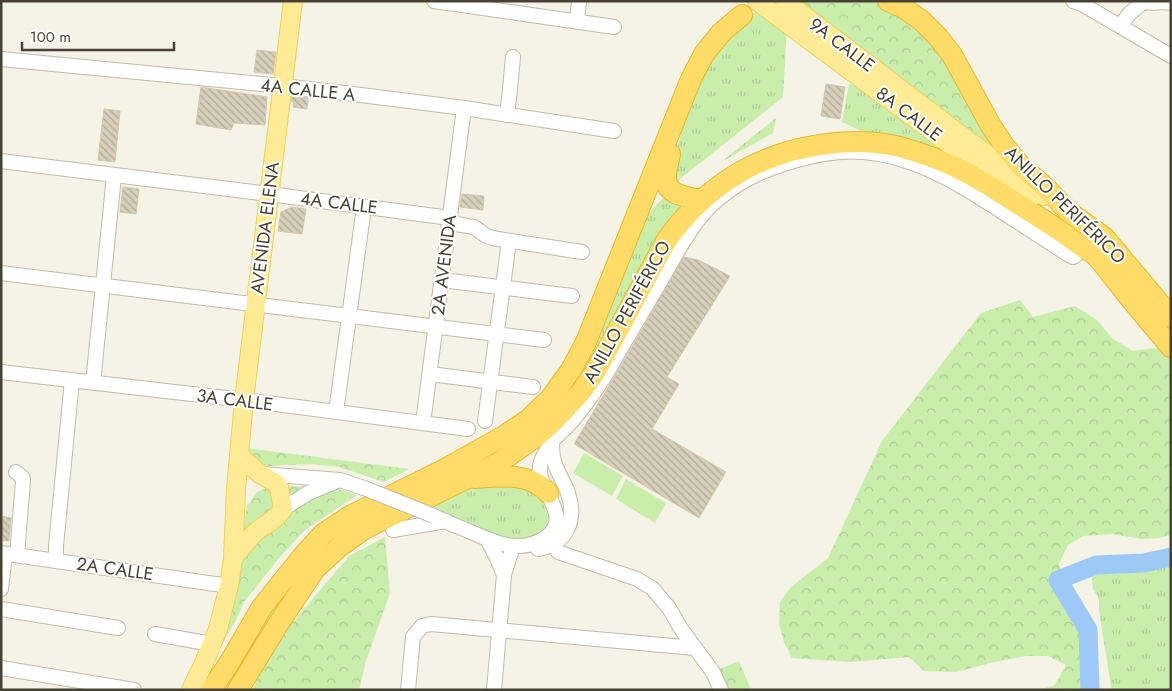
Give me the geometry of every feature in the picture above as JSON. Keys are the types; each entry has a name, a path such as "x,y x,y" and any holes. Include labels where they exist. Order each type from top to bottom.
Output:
{"highway":[{"name":"ANILLO PERIFÉRICO","path":"888,1 902,7 921,20 938,37 952,55 1005,147 1070,212 1094,247 1171,347"},
{"name":"ANILLO PERIFÉRICO","path":"211,690 262,607 323,534 350,516 443,470 504,436 529,419 550,399 572,370 586,342 691,79 704,54 721,33 742,15"},
{"path":"678,111 666,179 669,188 679,195 702,200"},
{"name":"ANILLO PERIFÉRICO","path":"238,690 315,569 339,547 364,529 500,462 537,436 553,422 581,392 596,371 666,241 687,213 730,178 769,158 796,149 844,142 900,147 942,162 963,171 989,194 1094,247 1171,317"},
{"path":"635,220 669,188"},
{"path":"465,480 509,467 552,441"},
{"path":"465,480 497,476 517,478 536,483 548,493"}],"main road":[{"name":"AVENIDA ELENA","path":"191,690 203,666 222,615 234,558 236,489 244,400 293,1"},
{"name":"8A CALLE","path":"758,1 949,144 1022,196 1059,229"},
{"name":"9A CALLE","path":"785,1 1033,189 1070,212"},
{"path":"234,558 257,531 280,515 283,509 279,487 276,483 260,474 239,455"},
{"path":"236,489 260,474"},
{"path":"234,524 257,531"}],"street":[{"path":"434,1 614,27"},
{"path":"577,21 579,1"},
{"path":"1073,1 1082,4 1171,56"},
{"path":"1120,26 1130,13 1145,1 1148,3 1171,3"},
{"path":"507,115 512,57"},
{"name":"4A CALLE A","path":"1,59 282,86 464,108 614,131"},
{"name":"2A AVENIDA","path":"423,423 464,108"},
{"name":"ANILLO PERIFÉRICO","path":"552,441 568,425 600,385 684,240 698,220 726,193 765,171 799,159 833,154 861,152 896,158 989,194 1069,255 1076,256 1094,247"},
{"name":"4A CALLE","path":"1,161 450,218 456,224 474,227 492,238 582,252"},
{"path":"94,383 114,176"},
{"path":"336,412 364,207"},
{"path":"485,421 509,241"},
{"path":"1,273 544,340"},
{"path":"442,280 572,296"},
{"name":"3A CALLE","path":"1,372 244,400 468,429"},
{"path":"430,374 533,387"},
{"path":"56,560 72,380"},
{"path":"494,690 504,575 520,546 543,539 550,534 555,526 555,508 542,480 540,469 541,461 552,441"},
{"path":"260,474 340,480 498,543 537,549 549,546 560,540 570,524 569,498 554,462 552,441"},
{"path":"1,589 23,481 23,478 16,472"},
{"path":"283,509 308,493 340,480"},
{"path":"393,530 440,519"},
{"path":"487,539 504,575"},
{"path":"558,552 637,579 652,588 669,608 694,648 713,672 721,690"},
{"name":"2A CALLE","path":"8,554 229,586"},
{"path":"1,609 118,628"},
{"path":"408,690 413,636 422,626 431,624 694,648"},
{"path":"155,634 212,644"},
{"path":"1,668 134,690"}],"green space":[{"path":"794,1 875,1 888,7 935,41 996,152"},
{"path":"761,9 787,28 783,97 675,183 670,181 686,111 710,54 740,21"},
{"path":"849,84 859,87 987,178 916,142 889,135 863,132 842,122"},
{"path":"776,118 773,133 721,162"},
{"path":"664,197 688,205 579,386 526,438 362,524 234,690 221,690 265,610 327,539 545,416 639,223"},
{"path":"1020,300 1033,317 1075,306 1097,320 1112,338 1133,351 1171,346 1171,535 1142,539 1113,534 1083,536 1068,545 1059,564 1066,593 1080,617 1083,649 1090,668 1088,689 1039,690 1055,685 1066,665 1048,656 1026,656 957,672 924,671 909,657 851,662 792,658 784,642 779,624 780,602 791,587 828,558 882,441 981,313"},
{"path":"247,448 409,469 384,482 339,467 313,464 269,466 258,463"},
{"path":"584,453 623,476 612,496 573,473"},
{"path":"626,479 666,503 655,523 616,499"},
{"path":"490,482 533,488 548,506 550,516 544,531 531,537 504,537 479,530 431,505 466,486"},
{"path":"270,486 333,487 357,495 305,530 279,558 244,602 217,654 247,506 257,492"},
{"path":"385,537 390,593 366,661 359,690 252,690 267,661 289,627 349,556"},
{"path":"1171,555 1171,690 1111,690 1099,611 1099,599 1093,589 1092,577 1105,564 1120,558"},
{"path":"739,661 751,690 720,690 712,672"}],"building":[{"path":"257,50 276,52 273,74 254,72"},
{"path":"826,84 845,87 840,119 821,116"},
{"path":"201,87 267,97 265,125 234,123 231,130 196,124"},
{"path":"292,96 308,98 307,109 293,107"},
{"path":"104,109 120,111 115,162 98,160"},
{"path":"123,187 139,189 136,214 120,212"},
{"path":"462,194 484,196 483,210 460,207"},
{"path":"292,207 306,209 302,234 278,231 281,212"},
{"path":"684,257 698,260 730,276 667,377 679,384 652,429 726,472 699,518 574,444"},
{"path":"1,516 11,518 9,541 1,540"}],"waterway":[{"path":"1090,690 1088,630 1058,580 1096,565 1144,563 1171,557"}]}
